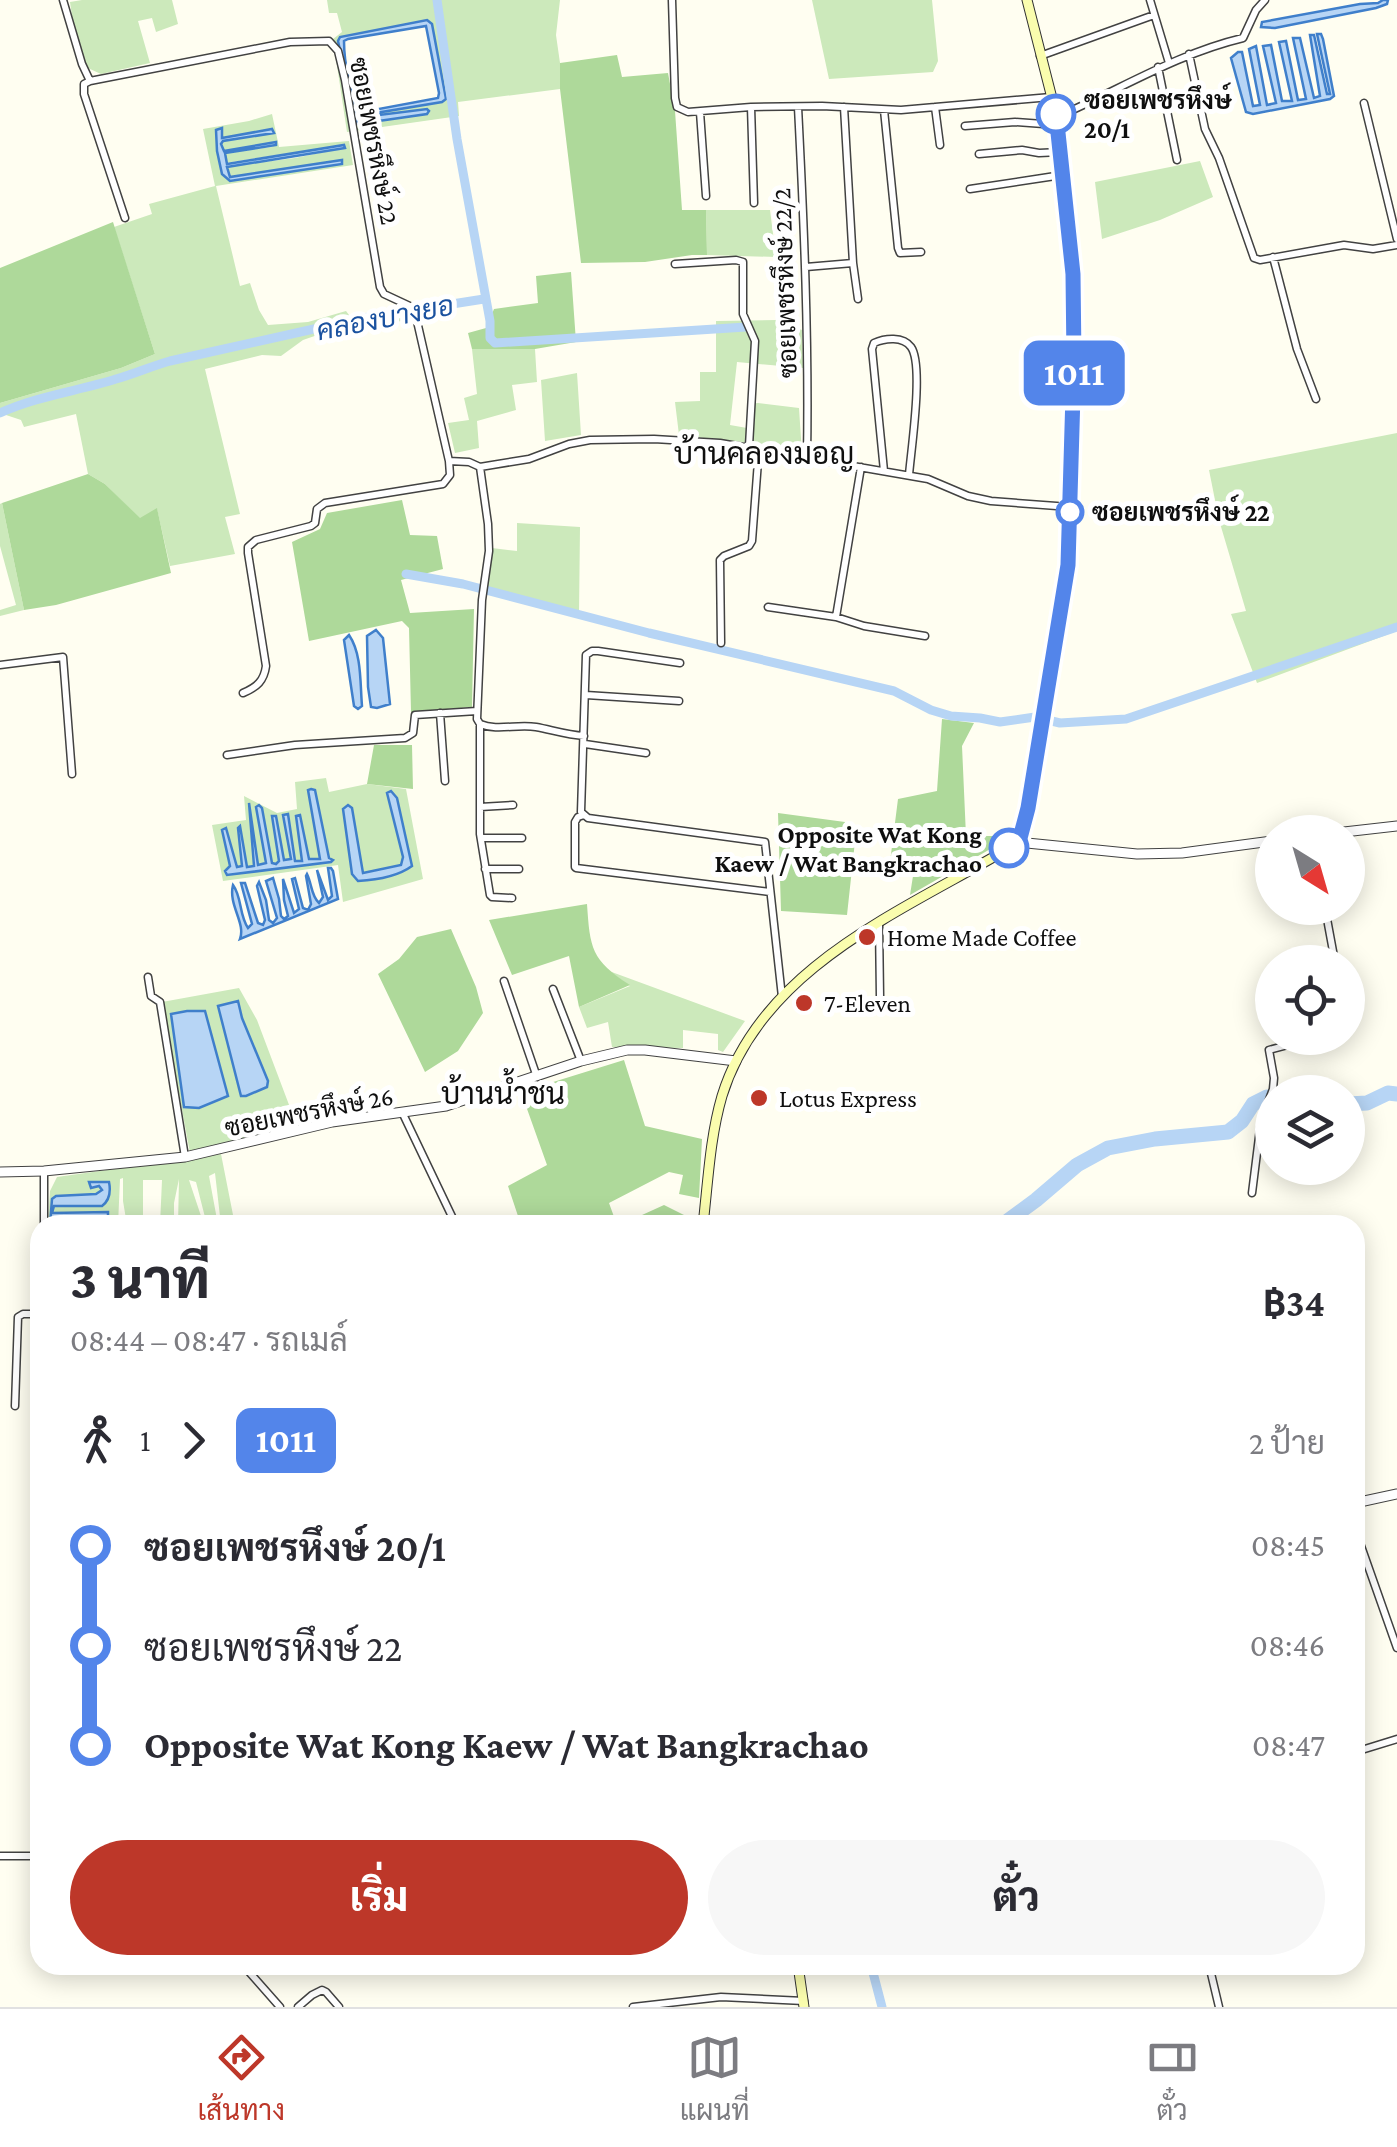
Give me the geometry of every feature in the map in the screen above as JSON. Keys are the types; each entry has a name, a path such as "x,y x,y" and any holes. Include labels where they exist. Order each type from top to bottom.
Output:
{"main road":[{"path":"703,1215 722,1096 736,1061 758,1027 814,968 879,922 1017,842 1023,832 1068,565 1074,294 1056,119 1027,0"},
{"path":"800,1975 804,2004"}],"street":[{"path":"63,0 90,80 84,84 84,94 125,218"},
{"path":"672,0 674,98 681,110 844,106 884,110 1052,97"},
{"path":"1150,0 1169,63"},
{"path":"965,126 1056,119 1158,67 1243,38 1265,0"},
{"path":"1040,56 1154,15"},
{"name":"ซอยเพชรหึงษ์ 22","path":"90,80 290,42 330,41 338,51 344,80 380,286 384,294 414,308 449,461"},
{"path":"1190,54 1205,129 1219,158 1251,254 1260,260 1344,245 1373,250 1397,242 1364,102"},
{"path":"1158,67 1177,160"},
{"path":"844,106 858,299"},
{"path":"750,107 754,203"},
{"name":"ซอยเพชรหึงษ์ 22/2","path":"798,107 806,268 807,458"},
{"path":"935,108 940,145"},
{"path":"884,110 898,248 905,254 921,252"},
{"path":"700,112 706,196"},
{"path":"979,154 1060,152"},
{"path":"970,189 1062,176"},
{"path":"1273,258 1297,349 1316,399"},
{"path":"675,264 742,262 742,314 755,341 748,446"},
{"path":"806,268 853,263"},
{"path":"884,471 872,349 874,343 892,339 908,343 916,364 909,475"},
{"path":"242,693 263,680 266,666 248,553 251,544 311,526 317,509 325,504 444,484 450,476 449,461 480,467 528,459 590,440 685,440 748,446 909,475 991,501 1070,507"},
{"path":"721,642 720,560 750,546 752,541 759,448"},
{"path":"480,467 489,551 482,600 477,711 480,838 492,897 512,898"},
{"path":"836,617 861,468"},
{"path":"768,607 925,636"},
{"path":"584,816 586,656 592,651 680,663"},
{"path":"0,665 63,657 72,774"},
{"path":"586,695 679,701"},
{"path":"227,755 295,745 405,738 413,733 415,715 477,711"},
{"path":"440,713 445,781"},
{"path":"480,724 489,728 538,727 646,753"},
{"path":"480,806 513,805"},
{"path":"770,892 576,868 575,822 584,816 762,840 767,844 782,999"},
{"path":"1365,830 1397,826"},
{"path":"480,838 522,838"},
{"path":"1017,842 1159,854 1255,844"},
{"path":"486,870 518,868"},
{"path":"879,922 880,997"},
{"path":"148,977 151,996 160,1002 185,1157"},
{"path":"504,981 537,1077"},
{"path":"553,989 580,1062"},
{"name":"ซอยเพชรหึงษ์ 26","path":"0,1172 44,1172 185,1157 332,1122 446,1106 617,1052 645,1050 736,1061"},
{"path":"403,1114 451,1215"},
{"path":"1252,1193 1255,1168"},
{"path":"44,1172 44,1215"},
{"path":"16,1406 18,1317 30,1314"},
{"path":"1365,1501 1397,1494"},
{"path":"1365,1557 1397,1648"},
{"path":"1365,1749 1397,1739"},
{"path":"0,1856 30,1856"},
{"path":"252,1975 280,2007"},
{"path":"1211,1975 1219,2007"},
{"path":"298,2007 322,1990 339,2007"},
{"path":"633,2007 732,1996 804,2004"}],"green space":[{"path":"172,0 178,24 156,32 152,18 138,21 150,63 101,74 79,64 70,2"},
{"path":"327,0 560,0 556,35 560,89 458,102 459,116 347,132 333,39 342,32 337,13 329,13","holes":["432,24 442,102 362,117 427,109 426,114 358,123 340,37"]},
{"path":"812,0 932,0 938,61 933,72 829,79"},
{"path":"617,55 622,77 668,73 675,111 682,210 706,210 707,255 645,262 581,263 560,63"},
{"path":"272,114 279,147 349,141 353,165 216,186 240,286 250,283 268,325 308,322 346,311 352,319 410,310 409,320 329,331 303,340 281,356 262,355 205,369 240,514 225,517 235,554 170,566 157,509 140,519 105,484 88,474 76,414 24,427 21,420 0,413 0,403 121,368 155,354 114,227 152,214 149,204 215,186 203,129","holes":["272,129 273,133 222,141 224,151 275,142 272,147 225,153 225,163 343,145 344,148 226,167 230,177 341,160 342,164 226,179 216,130 222,138"]},
{"path":"1200,161 1213,197 1102,239 1095,182"},
{"path":"706,210 770,210 776,257 707,255"},
{"path":"113,222 155,354 121,368 0,403 0,268"},
{"path":"571,272 576,342 535,349 472,349 468,333 486,328 494,309 538,303 536,276"},
{"path":"777,320 802,330 803,368 737,362 730,425 747,428 749,404 799,408 802,454 679,435 675,402 700,401 700,372 716,372 716,321"},
{"path":"472,349 535,349 537,382 512,385 516,410 477,421 479,448 455,453 448,423 469,420 464,398 477,394"},
{"path":"577,373 581,435 545,441 541,380"},
{"path":"1397,433 1397,631 1257,683 1231,614 1246,611 1219,520 1209,470"},
{"path":"88,474 105,484 140,518 157,508 171,573 24,610 2,503"},
{"path":"402,500 410,535 437,536 443,569 401,580 410,613 474,609 472,707 411,712 409,628 402,621 309,641 292,542 320,529 327,513"},
{"path":"2,503 24,610 0,616 0,610 16,605 0,546"},
{"path":"517,523 580,527 576,616 487,592 492,548 517,551"},
{"path":"942,719 974,723 962,746 966,836 1013,836 910,895 913,876 888,878 898,799 937,791"},
{"path":"374,745 412,745 413,789 367,784"},
{"path":"326,778 329,792 367,784 406,789 423,879 343,902 338,865 223,881 212,825 246,820 244,796 277,813 297,809 295,782","holes":["308,791 331,862 227,875 230,867 226,829 237,868 243,867 240,827 247,868 254,866 250,807 258,865 266,864 259,806 272,863 279,861 272,817 276,816 284,861 291,860 283,815 288,815 295,862 302,861 296,817 299,815 309,860 320,859","391,791 397,798 412,866 359,881 348,805 352,808 363,873 402,865"]},
{"path":"778,813 845,822 845,830 856,832 847,915 781,911"},
{"path":"587,904 595,952 607,968 630,985 579,1007 569,956 512,975 489,920"},
{"path":"451,929 483,1013 458,1051 425,1072 378,974 399,959 417,937"},
{"path":"609,971 745,1021 723,1052 718,1050 718,1034 683,1030 683,1048 612,1047 608,1022 587,1028 579,1007 630,986"},
{"path":"239,988 257,1020 297,1126 190,1153 162,1002","holes":["238,1001 242,1018 241,1095 218,1006","172,1014 199,1107 185,1107"]},
{"path":"624,1060 645,1126 702,1139 699,1198 679,1194 683,1175 669,1172 609,1203 613,1215 518,1215 508,1186 547,1165 521,1092"},
{"path":"221,1154 233,1215 220,1215 215,1173 209,1176 216,1215 204,1215 196,1182 189,1180 201,1215 178,1215 179,1179 174,1215 160,1215 162,1180 143,1180 143,1215 125,1215 123,1178 118,1215 49,1215 50,1191 57,1177","holes":["99,1186 111,1190 102,1206 53,1206 56,1196 96,1194 102,1190"]},
{"path":"664,1205 684,1215 642,1215"}],"water":[{"path":"1388,0 1387,4 1376,8 1275,28 1261,27 1262,22"},
{"path":"427,20 432,24 446,99 363,117 427,109 427,114 358,124 340,37","holes":["426,26 438,98 363,112 349,78 344,41"]},
{"path":"1317,34 1323,39 1334,96 1253,114 1246,112 1231,58 1242,52 1253,106 1260,105 1249,49 1256,46 1267,105 1276,103 1263,46 1271,45 1282,101 1292,101 1279,42 1286,41 1298,100 1306,99 1293,38 1300,38 1314,98 1320,96 1310,35 1314,35 1330,94"},
{"path":"222,128 222,138 272,129 274,133 223,141 224,151 276,142 225,153 227,164 344,145 345,148 227,167 230,177 342,160 342,164 230,181 222,174 217,151 216,130"},
{"path":"376,630 383,638 390,704 377,708 371,707 368,687 367,636"},
{"path":"349,635 360,669 362,706 358,709 354,706 344,640"},
{"path":"308,790 315,790 329,858 333,860 227,875 225,871 230,866 222,830 226,828 237,867 242,866 240,826 247,867 254,866 249,803 258,865 266,863 256,807 259,805 272,863 279,861 272,816 276,816 284,860 291,859 283,815 288,814 295,861 302,861 296,816 300,815 309,859 320,859"},
{"path":"391,791 397,798 412,866 386,877 358,881 352,874 343,809 348,805 352,808 363,873 401,865 403,857 387,793"},
{"path":"328,868 333,871 338,899 240,939 233,885 248,928 252,924 241,883 245,883 258,923 263,925 259,882 273,923 277,918 266,881 273,878 284,919 288,916 283,879 294,913 299,909 292,879 295,878 303,908 308,910 311,904 306,876 319,903 323,897 317,870 328,900 332,896"},
{"path":"238,1001 268,1081 267,1087 246,1096 241,1096 218,1006"},
{"path":"205,1011 228,1096 199,1108 184,1107 171,1014"},
{"path":"89,1182 109,1182 109,1196 102,1206 54,1206 52,1213 108,1215 51,1215 52,1199 56,1196 96,1194 102,1190 99,1186 91,1188"}],"waterway":[{"name":"คลองบางยอ","path":"437,0 490,338 495,343 746,327"},
{"name":"คลองบางยอ","path":"0,413 170,361 363,318 484,299"},
{"path":"406,574 463,584 894,691 951,716 1000,722 1035,717 1060,723 1126,719 1397,627"},
{"path":"1365,1103 1388,1093 1397,1094"},
{"path":"1016,1215 1077,1165 1108,1148 1228,1132 1255,1103"},
{"path":"874,1975 882,2007"}],"bus line":[{"name":"1011","path":"1009,848 1023,832 1068,565 1073,274 1056,114"}],"place":[{"name":"ซอยเพชรหึงษ์ 20/1","path":"1056,114"},
{"name":"ซอยเพชรหึงษ์ 22","path":"1070,512"},
{"name":"Opposite Wat Kong Kaew / Wat Bangkrachao","path":"1009,848"},
{"name":"Home Made Coffee","path":"867,937"},
{"name":"7-Eleven","path":"804,1003"},
{"name":"Lotus Express","path":"759,1098"}],"district":[{"name":"บ้านคลองมอญ","path":"764,453"},
{"name":"บ้านน้ำชน","path":"503,1093"}]}
